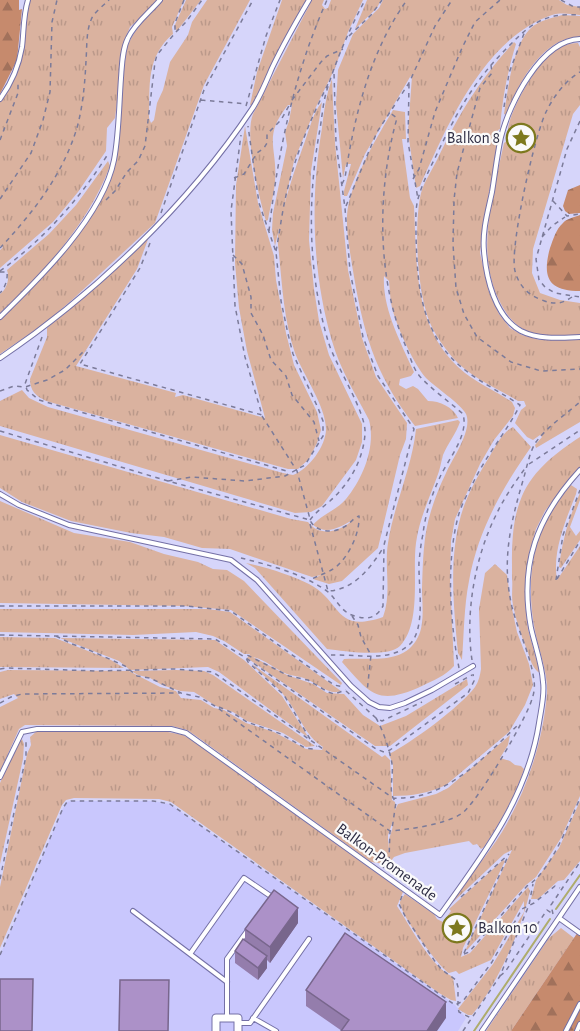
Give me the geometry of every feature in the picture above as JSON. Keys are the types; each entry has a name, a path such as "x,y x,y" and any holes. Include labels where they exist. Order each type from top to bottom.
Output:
{"street":[{"path":"216,1031 216,1018 238,1018 238,1027"}],"lane":[{"path":"0,99 18,64 28,0"},
{"path":"0,317 50,265 94,209 106,185 114,160 125,46 136,25 160,0"},
{"path":"0,358 45,325 104,276 157,225 210,167 252,109 309,0"},
{"path":"580,39 566,41 550,51 520,92 501,136 484,229 486,269 494,294 505,316 512,324 521,331 536,336 580,337"},
{"name":"Balkon-Promenade","path":"22,732 37,729 171,729 186,732 440,915 499,831 517,796 539,724 544,683 531,627 528,600 532,554 546,514 580,470"},
{"path":"0,494 18,505 69,525 231,560 256,580 351,686 379,707 390,708 432,690 473,666"},
{"path":"0,777 22,732"},
{"path":"190,954 244,878 272,897 265,906"},
{"path":"482,1031 580,887"},
{"path":"133,911 227,982"},
{"path":"559,918 580,933"},
{"path":"227,1018 227,959 252,924"},
{"path":"238,1027 250,1023 309,939"},
{"path":"566,1031 580,1004"},
{"path":"253,1018 276,1031"},
{"path":"577,1031 580,1024"}],"path":[{"path":"0,199 31,153 44,120 50,92 52,22 57,0"},
{"path":"0,248 29,214 56,176 65,157 78,126 85,87 88,28 91,17 110,0"},
{"path":"175,33 175,23 184,0"},
{"path":"94,209 114,193 127,172 138,161 145,146 155,62 163,47 202,0"},
{"path":"253,0 217,62 200,100 140,268 80,364 262,415"},
{"path":"168,481 191,477 258,480 285,476 297,471 310,459 323,436 323,421 293,354 288,334 281,301 276,252 259,203 247,120 244,118 266,36 280,0"},
{"path":"269,232 285,127 297,78 327,0"},
{"path":"276,252 287,191 305,135 365,0"},
{"path":"348,36 371,15 382,0"},
{"path":"341,186 345,178 364,84 397,13 407,0"},
{"path":"345,208 378,132 409,82 435,26 452,0"},
{"path":"413,179 420,169 435,112 462,48 475,22 501,0"},
{"path":"561,0 574,7 580,7"},
{"path":"460,674 451,588 458,516 475,478 512,422 520,405 465,372 451,358 435,335 424,311 417,269 418,200 441,144 481,75 525,30 538,22 562,14 580,15"},
{"path":"504,111 509,73 525,30"},
{"path":"234,178 244,174 252,160 267,144 267,134 281,120 321,62 327,56 344,49"},
{"path":"0,140 18,93 18,64"},
{"path":"572,297 563,303 556,303 540,300 526,292 518,278 513,258 528,174 542,120 553,99 580,72"},
{"path":"334,73 336,143 345,208 350,271 363,337 378,376 414,429 384,545 383,606 374,617 351,615"},
{"path":"310,520 349,480 360,456 366,432 329,343 320,306 312,239 313,178 318,138 325,99 334,73"},
{"path":"409,82 407,127 413,179 418,200"},
{"path":"200,100 247,104"},
{"path":"325,655 385,656 396,653 410,643 418,629 419,561 423,530 440,478 463,433 465,423 463,414 418,374 391,309 382,212 391,138 397,118 390,113"},
{"path":"580,121 567,148 536,259 539,280 545,287 555,293 580,297"},
{"path":"242,132 231,211 232,255 239,330 262,415 297,471 328,591 358,625 361,637 371,655 367,700"},
{"path":"506,136 521,138"},
{"path":"0,271 56,224 110,151"},
{"path":"552,201 567,216"},
{"path":"542,238 552,225 567,216 580,214"},
{"path":"232,255 242,264 251,297 251,313 263,335 271,360 286,376 292,395 314,422 319,444"},
{"path":"0,271 6,272 8,277 0,293"},
{"path":"25,387 45,325"},
{"path":"0,391 14,386 25,387 46,380 65,370 85,350 87,351"},
{"path":"25,387 39,400 291,472"},
{"path":"0,703 22,694 181,693 199,697 215,706 390,831 450,819 463,813 475,799 508,747 532,699 534,682 531,664 517,628 511,603 507,560 510,528 536,443 580,402"},
{"path":"0,430 168,481 310,520 315,528 329,531 344,528 359,516 353,543 347,554 336,567 309,580"},
{"path":"0,635 207,638 224,643 376,749 387,751 468,693 474,681 471,651 472,604 481,555 495,516 528,464 580,430"},
{"path":"580,490 563,535 556,580 580,541"},
{"path":"231,560 240,558 256,562 309,580 328,591 351,585 369,568 384,545"},
{"path":"0,606 186,606 231,611 334,685 351,686"},
{"path":"56,636 118,663 137,676 150,678 181,693"},
{"path":"246,658 250,655 289,676 308,680 334,694 342,693 351,686"},
{"path":"246,658 284,695 310,741"},
{"path":"0,669 174,669 213,672 393,798 396,802 390,831 389,860 381,873"},
{"path":"215,706 247,722 281,734 305,748 313,749 317,746"},
{"path":"376,718 382,728 392,768 393,798"},
{"path":"393,798 406,799 447,786 522,721"},
{"path":"0,879 26,756 27,741 22,732"},
{"path":"455,903 509,854 464,949 464,954 469,952 533,882 556,849 580,798"},
{"path":"0,955 67,802 166,802 454,1005 463,1001 492,962 522,909 534,903 555,886 561,888"},
{"path":"553,914 550,905 580,862"},
{"path":"463,1031 500,976 529,905 533,882"},
{"path":"406,890 399,904 405,916 438,965 456,980 459,1011 471,1019"},
{"path":"500,976 547,910 559,918"},
{"path":"444,918 457,928"}],"shaded area":[{"path":"153,801 170,804 455,1005 466,1018 458,1031 0,1031 0,955 63,808 67,802"}],"green space":[{"path":"0,0 19,0 19,10 22,9 17,60 0,94"},
{"path":"30,0 159,0 130,27 125,39 115,118 107,128 106,151 78,192 53,222 0,268 0,250 3,247 0,246 0,102 21,63 25,16"},
{"path":"163,0 184,0 172,27 173,34 158,52 151,72 149,118 151,123 154,120 170,62 207,0 250,0 204,85 155,223 44,324 0,354 0,320 68,247 98,203 109,182 117,158 127,47 147,16"},
{"path":"186,0 201,0 177,31 174,27"},
{"path":"282,0 307,0 253,105 250,105 257,72"},
{"path":"312,0 324,0 322,5 325,9 328,8 331,0 363,0 294,161 275,246 272,230 273,213 287,146 285,132 292,105 288,105 280,116 273,134 275,182 266,221 251,151 251,124 253,114"},
{"path":"367,0 381,0 377,8 355,29"},
{"path":"383,0 559,0 567,5 580,7 580,15 562,13 552,15 528,26 506,43 487,63 456,112 420,186 416,188 408,132 412,76 410,77 365,154 347,196 344,196 351,164 346,164 343,178 336,104 338,70 353,34 379,8"},
{"path":"562,15 580,16 580,37 566,39 554,45 533,64 517,90 506,115 504,114 512,69 519,46 537,23"},
{"path":"514,42 516,44 505,86 500,129 496,139 499,139 480,253 489,292 499,314 510,328 522,335 540,340 580,340 580,422 536,448 535,445 542,437 540,435 533,440 527,437 515,423 521,410 526,406 524,401 518,401 468,371 453,358 437,336 430,324 423,299 418,252 419,205 424,185 471,98"},
{"path":"578,43 580,47 580,105 573,114 533,249 532,273 540,293 560,300 580,303 580,335 542,335 525,330 517,324 501,304 493,285 489,265 488,224 504,143 508,140 509,124 520,97 537,69 549,55 562,46"},
{"path":"332,79 335,143 348,270 362,338 376,377 407,423 406,439 400,455 378,548 342,581 329,584 313,579 321,575 312,577 230,549 202,548 164,537 71,521 22,502 0,488 0,435 308,522 318,530 330,531 337,530 353,520 329,530 313,525 342,503 352,491 363,472 371,441 369,420 335,351 325,315 317,262 315,208 318,154 324,109"},
{"path":"322,102 311,171 309,240 314,289 319,321 329,355 362,424 362,442 356,460 322,506 311,512 295,513 0,426 0,401 22,390 29,398 48,407 283,473 293,475 305,468 316,456 323,443 325,420 291,340 283,299 278,235 296,166 314,116"},
{"path":"393,110 405,112 406,139 402,139 410,198 414,206 421,296 427,318 448,356 470,377 512,402 515,408 513,416 494,440 480,464 455,519 451,541 450,578 454,666 443,675 422,686 407,692 385,696 368,689 342,662 344,659 375,659 395,656 412,646 418,637 422,619 423,559 428,520 440,487 467,428 466,414 463,410 426,378 416,363 398,325 391,305 389,281 384,276 389,313 414,372 411,376 400,379 399,385 406,389 413,386 428,401 446,405 458,418 415,426 380,369 366,331 356,289 348,242 349,202 362,166"},
{"path":"245,126 258,203 274,256 276,280 294,365 317,412 321,430 309,459 298,469 288,469 46,401 34,393 30,383 47,337 47,328 150,234 137,269 76,366 176,393 175,397 183,395 265,418 247,351 239,308 235,263 236,185"},
{"path":"108,161 110,166 101,187 78,227 49,264 0,313 0,294 7,283 7,270 49,234 76,205"},
{"path":"580,185 580,213 569,214 563,206 568,190"},
{"path":"580,215 580,291 554,285 550,280 547,267 550,248 557,231 566,220"},
{"path":"458,420 460,422 443,455 417,534 414,611 407,636 400,646 386,652 365,653 327,649 255,568 246,563 261,566 309,584 320,591 347,619 367,621 383,617 387,599 388,543 411,458 416,429"},
{"path":"513,427 531,447 501,494 478,545 467,591 462,660 458,653 453,588 454,555 459,523 467,498 479,474 499,441"},
{"path":"580,437 580,467 545,511 536,529 529,554 525,603 528,629 540,673 530,660 513,605 514,526 518,506 527,486 555,455"},
{"path":"571,485 577,489 558,547 556,569 557,580 580,546 580,796 561,838 536,877 467,950 512,850 504,854 452,903 450,902 502,832 519,799 538,747 547,685 533,618 531,576 536,548 547,518"},
{"path":"580,493 580,500 570,527 576,536 580,531 580,540 561,568 559,567 564,538"},
{"path":"0,501 74,533 130,542 164,554 198,562 213,569 227,570 244,581 342,683 341,685 231,610 184,606 0,603"},
{"path":"495,564 507,575 517,632 529,664 533,685 525,705 509,732 446,785 420,794 393,796 393,765 389,754 447,714 475,687 480,676 479,609 485,573"},
{"path":"0,609 208,609 230,612 341,691 332,692 253,657 287,675 313,684 327,693 344,694 363,715 380,726 406,716 467,679 468,685 390,746 375,746 247,658 250,654 244,654 213,636 196,632 133,635 0,632"},
{"path":"0,637 55,638 111,660 124,668 0,667"},
{"path":"60,638 215,640 244,660 282,696 307,735 219,672 208,667 130,670 119,661"},
{"path":"252,664 382,757 385,755 390,760 392,800 395,802 395,810 398,804 436,794 448,788 510,735 508,745 500,758 524,769 512,800 484,847 481,849 477,844 473,845 469,841 405,853 394,857 387,866 388,859 385,864 371,862 196,736 187,730 172,726 25,725 19,729 0,772 0,707 18,698 14,694 0,699 0,672 8,670 129,671 160,687 176,691 181,698 201,700 246,723 274,732 306,749 322,750 323,747 311,737 291,704","holes":["393,821 389,843 388,856 388,835"]},
{"path":"131,671 204,671 213,675 315,746 306,747 283,733 247,721 194,692 180,691 162,685"},
{"path":"37,731 163,731 183,735 190,739 403,892 397,906 429,955 453,977 456,1001 439,993 171,802 159,799 74,798 66,800 0,948 0,887 27,754 31,745 30,737"},
{"path":"22,739 23,759 0,864 0,783 17,744"},
{"path":"580,801 580,861 564,880 558,881 538,899 531,899 536,880 559,848"},
{"path":"503,860 505,861 463,948 461,957 470,953 528,887 530,891 526,906 521,922 515,939 491,988 472,1015 468,1015 458,1009 493,964 524,912 524,901 491,960 459,974 456,971 449,973 437,961 412,928 400,902 405,894 443,922 451,911 449,909"},
{"path":"561,928 574,938 511,1031 486,1031 549,938"},
{"path":"580,929 580,1031 511,1031"}],"building":[{"path":"274,890 298,908 270,947 245,929"},
{"path":"345,933 446,1002 427,1031 341,1031 349,1020 306,990"},
{"path":"243,939 267,956 258,968 235,951"},
{"path":"0,979 33,979 32,1031 0,1031"},
{"path":"120,980 169,980 168,1031 119,1031"}],"waterway":[{"path":"556,909 580,875"},
{"path":"474,1031 550,919"}],"place":[{"name":"Balkon 8","path":"521,138"},
{"name":"Balkon 10","path":"457,928"}]}
